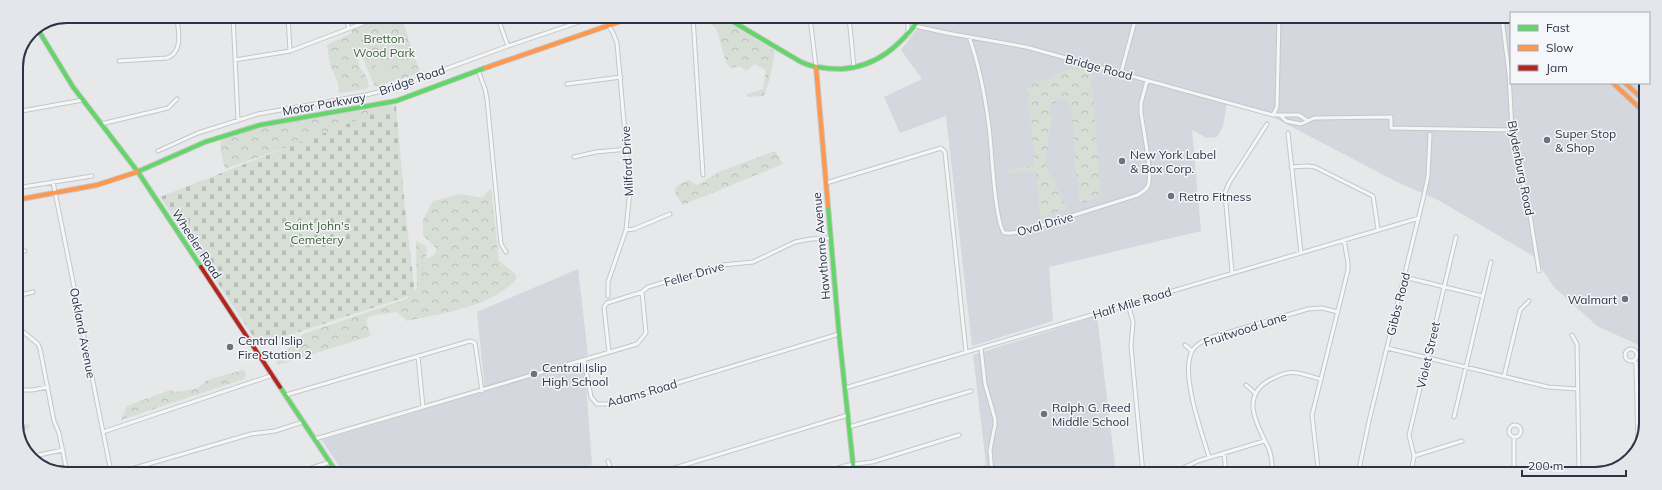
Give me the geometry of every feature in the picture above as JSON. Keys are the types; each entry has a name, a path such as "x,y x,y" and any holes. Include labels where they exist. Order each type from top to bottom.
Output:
{"main road":[{"name":"Motor Parkway","path":"23,199 85,188 138,172 206,142 260,125 396,101 478,70 612,23"},
{"path":"739,23 800,62 816,67 829,68 854,68 877,60 898,45 917,23"},
{"name":"Wheeler Road","path":"40,33 64,74 138,172 333,467"},
{"name":"Hawthorne Avenue","path":"816,67 839,334 854,465"},
{"path":"1614,84 1639,107"},
{"path":"1627,84 1639,95"}],"street":[{"path":"119,61 167,58 172,56 176,53 178,47 177,23"},
{"path":"233,23 238,120"},
{"path":"288,23 290,51"},
{"path":"348,23 348,29"},
{"path":"235,60 290,51 364,23"},
{"path":"500,23 508,46"},
{"name":"Bridge Road","path":"158,151 198,133 258,114 366,95 394,88 508,46 576,23"},
{"path":"693,23 703,175"},
{"name":"Hawthorne Avenue","path":"811,23 816,67"},
{"path":"850,23 854,68"},
{"path":"908,23 908,35"},
{"path":"1121,73 1134,23"},
{"path":"1273,115 1277,107 1279,23"},
{"name":"Blydenburg Road","path":"1503,23 1509,74 1512,130 1529,209 1539,271"},
{"name":"Milford Drive","path":"608,296 608,282 626,230 630,190 628,149 617,43 609,24"},
{"name":"Bridge Road","path":"915,26 1026,47 1273,115 1299,115 1308,121"},
{"name":"Oval Drive","path":"969,37 978,60 989,127 998,212 1001,228 1004,232 1020,232 1138,195 1145,190 1148,185 1149,174 1140,113 1147,81"},
{"path":"478,70 485,89 487,100 501,244 506,252"},
{"path":"567,84 621,77"},
{"path":"101,124 168,108 177,99"},
{"path":"23,111 83,100"},
{"name":"Bridge Road","path":"1281,116 1286,121 1301,124 1314,118 1391,118 1391,128 1512,130"},
{"path":"1232,272 1225,193 1229,183 1267,124"},
{"path":"1288,133 1301,252"},
{"name":"Gibbs Road","path":"1360,467 1428,176 1430,134"},
{"path":"574,157 596,152 628,149"},
{"path":"826,183 938,149 945,152 966,352"},
{"path":"1291,167 1315,167 1373,196 1378,229"},
{"path":"23,187 92,176"},
{"name":"Oakland Avenue","path":"53,182 110,467"},
{"path":"626,230 634,229 670,214"},
{"name":"Half Mile Road","path":"845,388 1232,272 1419,218"},
{"name":"Violet Street","path":"1412,467 1414,456 1409,435 1456,237"},
{"name":"Feller Drive","path":"608,352 605,304 685,276 704,274 723,265 753,262 795,242 811,238 830,238"},
{"path":"1318,467 1312,409 1348,270 1344,240"},
{"path":"1454,417 1491,262"},
{"path":"1404,277 1482,296"},
{"path":"23,294 33,292"},
{"path":"315,439 637,344 646,334 642,292"},
{"path":"1504,376 1520,310 1529,301"},
{"path":"1128,304 1133,322 1131,346 1143,467"},
{"name":"Fruitwood Lane","path":"1209,457 1191,391 1188,368 1192,351 1203,341 1209,338 1308,309 1322,308 1338,312"},
{"path":"23,332 38,344 40,349 54,420 59,433 66,467"},
{"name":"Adams Road","path":"584,360 591,397 598,404 608,404 839,334"},
{"path":"1572,335 1577,344 1579,467"},
{"path":"286,395 470,341 475,343 478,351 482,390"},
{"path":"1185,345 1192,351"},
{"path":"981,348 985,384 995,419 990,450 991,467"},
{"path":"1387,348 1548,387 1577,389"},
{"path":"1634,361 1629,361 1625,358 1628,350 1633,350 1637,353 1634,361 1636,363 1638,432"},
{"path":"418,356 423,407"},
{"path":"1273,467 1272,459 1253,415 1256,394 1263,384 1288,372 1294,371 1320,378"},
{"path":"103,432 273,376"},
{"path":"1246,384 1256,394"},
{"path":"23,390 48,387"},
{"path":"850,427 971,391"},
{"path":"678,467 848,415"},
{"path":"138,467 251,434 275,431 303,422"},
{"path":"846,467 872,462 959,435"},
{"path":"1514,437 1514,467"},
{"path":"1183,467 1224,452 1264,441"},
{"path":"1414,456 1462,441"},
{"path":"37,455 63,450"},
{"path":"1224,452 1225,467"},
{"path":"608,460 610,467"},
{"path":"315,467 330,462"}],"shaded area":[{"path":"921,23 1510,23 1510,84 1639,84 1639,345 1597,326 1554,287 1533,256 1440,201 1397,182 1271,116 1227,103 1223,126 1217,137 1207,138 1192,130 1201,231 1049,267 1053,321 972,346 946,116 900,133 884,97 922,79 901,50"},
{"name":"Central Islip High School","path":"578,269 588,355 584,356 592,465 586,467 340,467 322,440 485,391 477,312"},
{"name":"Ralph G. Reed Middle School","path":"1097,316 1115,467 986,467 973,355"}],"green space":[{"name":"Bretton Wood Park","path":"370,23 403,23 420,73 375,87 357,44 359,67 366,76 369,86 366,89 339,93 338,83 330,65 327,45 352,33 352,30"},
{"path":"711,23 731,24 775,51 770,78 764,96 747,97 748,94 763,89 766,70 754,64 747,71 739,66 731,68 726,63 717,30"},
{"path":"380,64 390,68 391,80 377,85 372,73 375,67"},
{"path":"1077,66 1091,68 1101,197 1079,204 1072,112 1067,101 1058,100 1049,111 1052,119 1045,164 1067,208 1040,218 1036,172 1007,173 1007,169 1035,166 1027,87"},
{"path":"392,105 391,110 225,169 221,151 221,140 260,128"},
{"name":"Saint John's Cemetery","path":"396,105 405,208 415,294 259,345 160,197"},
{"path":"775,151 783,164 683,205 676,195 675,189 678,185 689,180 697,185 721,171"},
{"path":"491,188 499,261 515,274 517,278 507,288 495,296 481,302 451,312 407,321 397,312 369,316 366,322 371,336 277,365 276,357 293,345 303,334 406,299 417,288 416,241 427,247 426,259 433,256 437,249 423,235 423,220 433,201 461,194 482,198"},
{"path":"243,370 246,373 244,379 121,420 127,406 170,390 175,392 198,388 207,380"},
{"path":"23,424 30,425 29,428 24,431"},
{"path":"1027,465 1027,467 1006,467"}],"traffic: fast":[{"path":"735,23 801,62 810,66 831,69 854,67 877,59 887,53 905,37 916,23"},
{"path":"40,33 73,87 138,172 201,267"},
{"path":"137,172 205,142 260,125 396,101 485,68"},
{"path":"828,206 839,334 853,467"},
{"path":"280,387 333,467"}],"traffic: slow":[{"path":"485,68 616,23"},
{"path":"816,67 828,206"},
{"path":"1614,84 1639,107"},
{"path":"1626,84 1639,96"},
{"path":"23,199 97,185 137,172"}],"traffic: jam":[{"path":"201,267 280,387"}],"place":[{"name":"Super Stop & Shop","path":"1547,140"},
{"name":"New York Label & Box Corp.","path":"1122,161"},
{"name":"Retro Fitness","path":"1171,196"},
{"name":"Walmart","path":"1625,299"},
{"name":"Central Islip Fire Station 2","path":"230,347"},
{"name":"Central Islip High School","path":"534,374"},
{"name":"Ralph G. Reed Middle School","path":"1044,414"}]}
